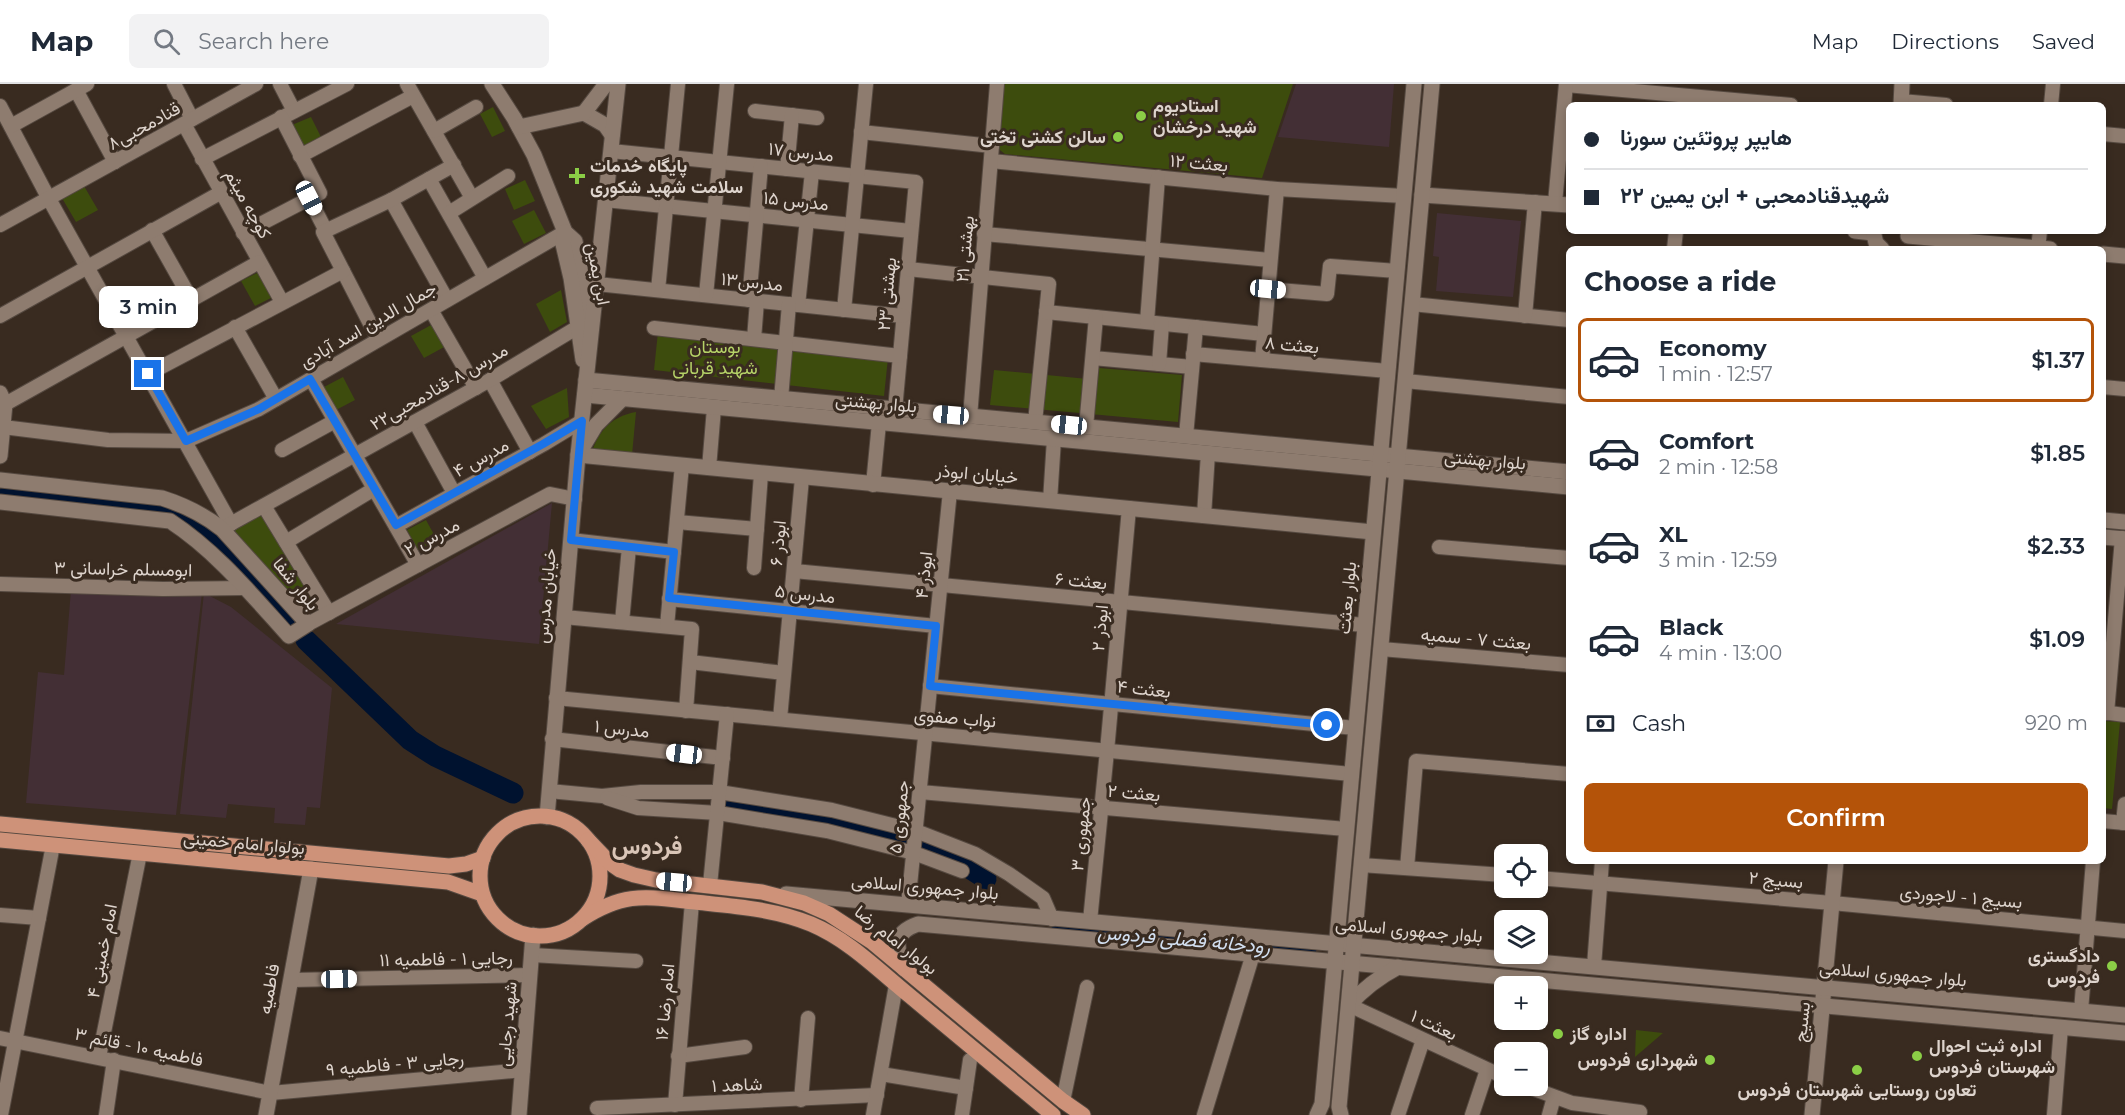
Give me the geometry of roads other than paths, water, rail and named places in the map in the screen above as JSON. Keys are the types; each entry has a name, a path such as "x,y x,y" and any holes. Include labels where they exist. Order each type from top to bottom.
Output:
{"main road":[{"name":"ابن یمین","path":"492,84 534,155 565,232 574,241 582,279 590,347"},
{"path":"584,113 606,84"},
{"name":"خیابان مدرس","path":"547,817 578,455 618,84"},
{"name":"بلوار بعثت","path":"1317,1115 1322,1104 1414,84"},
{"path":"1341,1115 1339,1107 1353,945 1432,84"},
{"path":"1901,102 1902,84"},
{"path":"519,127 584,113 599,121 612,135"},
{"path":"1404,196 1422,195 1562,204"},
{"name":"خیابان مدرس","path":"565,232 563,244 578,327 585,387"},
{"path":"1905,238 2016,246"},
{"path":"2106,254 2125,256"},
{"name":"بلوار بهشتی","path":"585,387 645,393 782,399 1186,436 1380,461"},
{"name":"بلوار بهشتی","path":"585,387 622,399 645,393 714,408 1208,453 1380,461"},
{"path":"578,455 596,425 622,399"},
{"path":"0,456 3,428 2,402"},
{"name":"خیابان ابوذر","path":"578,455 1373,532"},
{"path":"1380,461 1397,464"},
{"name":"بلوار بهشتی","path":"1397,464 1566,471"},
{"name":"بلوار بهشتی","path":"1397,464 1566,487"},
{"name":"بلوار شفا","path":"0,480 162,498 183,504 226,526 308,624 289,636 246,588 192,537 170,521 0,502"},
{"path":"2106,520 2125,520"},
{"path":"2106,537 2124,539"},
{"path":"547,817 563,821 576,828 588,840 596,855 600,872 599,889 593,906 568,930 550,936 516,931 501,922 490,909 482,894 480,876 483,858 492,840 507,826 526,818 547,817"},
{"name":"بولوار امام خمینی","path":"0,824 449,866 466,864 483,858"},
{"name":"بولوار امام خمینی","path":"0,840 447,882 482,894"},
{"name":"بولوار امام رضا","path":"588,840 610,863 627,873 656,880 762,892 804,903 829,914 872,942 1063,1101 1083,1115"},
{"name":"بسیج","path":"1812,1115 1836,864"},
{"name":"فاطمیه","path":"266,1115 310,869"},
{"name":"بلوار جمهوری اسلامی","path":"762,892 2125,1014"},
{"name":"بولوار امام رضا","path":"582,919 603,906 633,898 758,910 811,924 852,946 1053,1115"},
{"path":"1051,936 1052,918"},
{"name":"بلوار جمهوری اسلامی","path":"904,969 897,949 900,938 907,928 918,924 2125,1033"},
{"name":"شهید رجایی","path":"519,1115 533,935"},
{"path":"1349,1005 1363,989 1380,976 1398,967"}],"street":[{"name":"کوچه میثم","path":"174,84 202,159 282,302"},
{"name":"قنادمحبی۸","path":"0,225 256,84"},
{"path":"280,84 287,114 324,232 378,339"},
{"path":"202,159 347,84"},
{"path":"658,290 678,84"},
{"path":"706,295 727,84"},
{"path":"844,310 866,84"},
{"name":"بهشتی ۲۱","path":"970,417 998,84"},
{"path":"1562,204 1566,84 1759,102"},
{"path":"2051,102 2053,84"},
{"path":"10,126 82,87 115,162"},
{"path":"300,156 410,90 472,198"},
{"path":"0,106 49,199 186,441 226,526"},
{"path":"434,131 476,107"},
{"path":"755,111 817,118"},
{"path":"787,169 792,115"},
{"path":"861,132 992,146"},
{"path":"2106,134 2125,136"},
{"name":"مدرس ۱۷","path":"610,151 916,182"},
{"name":"بعثت ۱۲","path":"991,161 1277,189 1404,196"},
{"path":"324,232 391,200 454,165"},
{"path":"754,339 753,300 761,166"},
{"path":"782,399 786,343 807,221 812,172"},
{"path":"449,213 508,176"},
{"path":"1147,322 1158,177"},
{"path":"429,179 485,278"},
{"name":"بهشتی ۲۳","path":"895,410 916,182"},
{"path":"1262,360 1277,189"},
{"path":"0,316 220,193"},
{"path":"243,233 314,196"},
{"path":"391,200 447,300"},
{"name":"مدرس ۱۵","path":"605,200 911,231"},
{"path":"1525,316 1535,202"},
{"path":"152,230 192,301"},
{"name":"جمال الدین اسد آبادی","path":"186,441 259,409 565,232"},
{"path":"984,234 1270,260"},
{"path":"2,402 192,301 260,262"},
{"path":"1268,289 1327,294 1330,266 1397,271"},
{"path":"908,269 1048,284 1035,422"},
{"path":"148,374 343,271"},
{"name":"مدرس۱۳","path":"597,284 903,316"},
{"path":"1412,304 1566,320"},
{"path":"431,310 476,388"},
{"path":"1046,312 1264,334"},
{"path":"1086,427 1096,317"},
{"path":"1158,364 1162,324"},
{"path":"235,327 276,399"},
{"name":"مدرس ۸-قنادمحبی۲۲","path":"226,526 476,388 578,327"},
{"path":"1186,436 1196,327"},
{"path":"654,328 900,356"},
{"name":"بعثت ۸","path":"1093,358 1158,364 1193,360 1262,360 1388,371"},
{"path":"310,379 418,565"},
{"path":"490,380 530,452"},
{"path":"1405,381 1566,397"},
{"path":"2106,387 2125,389"},
{"path":"709,468 714,408"},
{"path":"282,450 335,421"},
{"name":"مدرس ۴","path":"396,525 582,421"},
{"path":"415,422 454,493"},
{"path":"873,485 879,423"},
{"path":"3,428 108,440 186,441"},
{"path":"1050,501 1054,439"},
{"path":"1204,516 1208,453"},
{"path":"667,626 682,465"},
{"path":"754,567 761,474"},
{"name":"ابوذر ۶","path":"780,719 802,478"},
{"path":"286,542 374,489"},
{"name":"ابوذر ۴","path":"926,733 950,491"},
{"name":"مدرس ۲","path":"308,624 550,494 575,499"},
{"path":"264,506 329,613"},
{"name":"ابوذر ۲","path":"1107,751 1129,508"},
{"path":"676,522 757,529"},
{"path":"2106,709 2119,651 2124,539"},
{"path":"571,540 674,552"},
{"path":"622,622 629,547"},
{"path":"1439,547 1566,558"},
{"name":"بعثت ۶","path":"794,572 1364,626"},
{"name":"ابومسلم خراسانی ۳","path":"0,584 163,589 246,588"},
{"name":"مدرس ۵","path":"669,598 936,626"},
{"path":"564,617 692,629 686,711"},
{"name":"بعثت ۷ - سمیه","path":"1381,649 1566,665"},
{"path":"690,662 784,673"},
{"name":"بعثت ۴","path":"930,686 1355,728"},
{"name":"نواب صفوی","path":"556,698 1351,774"},
{"path":"2106,713 2125,715"},
{"path":"711,885 727,714"},
{"name":"جمهوری ۵","path":"908,905 926,733"},
{"name":"مدرس ۱","path":"552,739 723,758"},
{"name":"جمهوری ۳","path":"1090,921 1107,751"},
{"path":"1407,868 1416,761 1566,774"},
{"path":"549,791 602,796 641,792 720,792 832,810 916,831 975,854 1010,874 1043,898 1052,918"},
{"name":"بعثت ۲","path":"920,792 1346,829"},
{"path":"602,796 638,808 717,813 827,831 914,853 962,871"},
{"path":"2106,821 2124,823 2125,804"},
{"path":"1,1115 53,844"},
{"name":"امام خمینی ۴","path":"99,1057 140,853"},
{"path":"1594,966 1602,864"},
{"path":"2081,1011 2093,864"},
{"path":"1361,866 1494,875"},
{"name":"بسیج ۲","path":"1548,879 1832,903"},
{"name":"امام رضا ۱۶","path":"682,1108 678,1056 692,902"},
{"name":"بسیج ۱ - لاجوردی","path":"1832,903 2125,931"},
{"path":"0,915 39,918"},
{"path":"1204,1115 1253,954"},
{"path":"532,955 636,961"},
{"name":"رجایی ۱ - فاطمیه ۱۱","path":"291,980 530,975"},
{"path":"873,1115 897,985"},
{"path":"1063,1101 1087,987"},
{"name":"بعثت ۱","path":"1349,1005 1494,1073"},
{"path":"801,1100 808,1018"},
{"path":"2054,1115 2061,1027"},
{"name":"فاطمیه ۱۰ - قائم ۳","path":"0,1038 270,1093"},
{"path":"1398,1115 1423,1040"},
{"path":"678,1056 746,1047"},
{"path":"106,1115 114,1060"},
{"path":"962,1115 970,1060"},
{"name":"رجایی ۳ - فاطمیه ۹","path":"270,1093 523,1070"},
{"path":"1472,1115 1487,1070"},
{"path":"881,1074 966,1089"},
{"name":"شاهد ۱","path":"597,1108 682,1108 877,1095"},
{"path":"1548,1095 1572,1103 1640,1112"},
{"path":"1549,1115 1554,1097"}],"waterway":[{"name":"رودخانه فصلی فردوس","path":"10,493 159,509 182,519 216,544 288,620"},
{"name":"رودخانه فصلی فردوس","path":"306,640 410,740 435,756 513,793"},
{"name":"رودخانه فصلی فردوس","path":"723,801 828,819 904,840"},
{"name":"رودخانه فصلی فردوس","path":"924,845 952,857 986,879"},
{"name":"رودخانه فصلی فردوس","path":"1062,929 1306,949"}],"place":[{"name":"استادیوم شهید درخشان","path":"1141,116"},
{"name":"سالن کشتی تختی","path":"1118,137"},
{"name":"پایگاه خدمات سلامت شهید شکوری","path":"577,176"},
{"name":"دادگستری فردوس","path":"2112,966"},
{"name":"اداره گاز","path":"1558,1034"},
{"name":"اداره ثبت احوال شهرستان فردوس","path":"1917,1056"},
{"name":"شهرداری فردوس","path":"1710,1060"},
{"name":"تعاون روستایی شهرستان فردوس","path":"1857,1070"}],"district":[{"name":"فردوس","path":"647,845"}],"park label":[{"name":"بوستان شهید قربانی","path":"715,357"}]}
